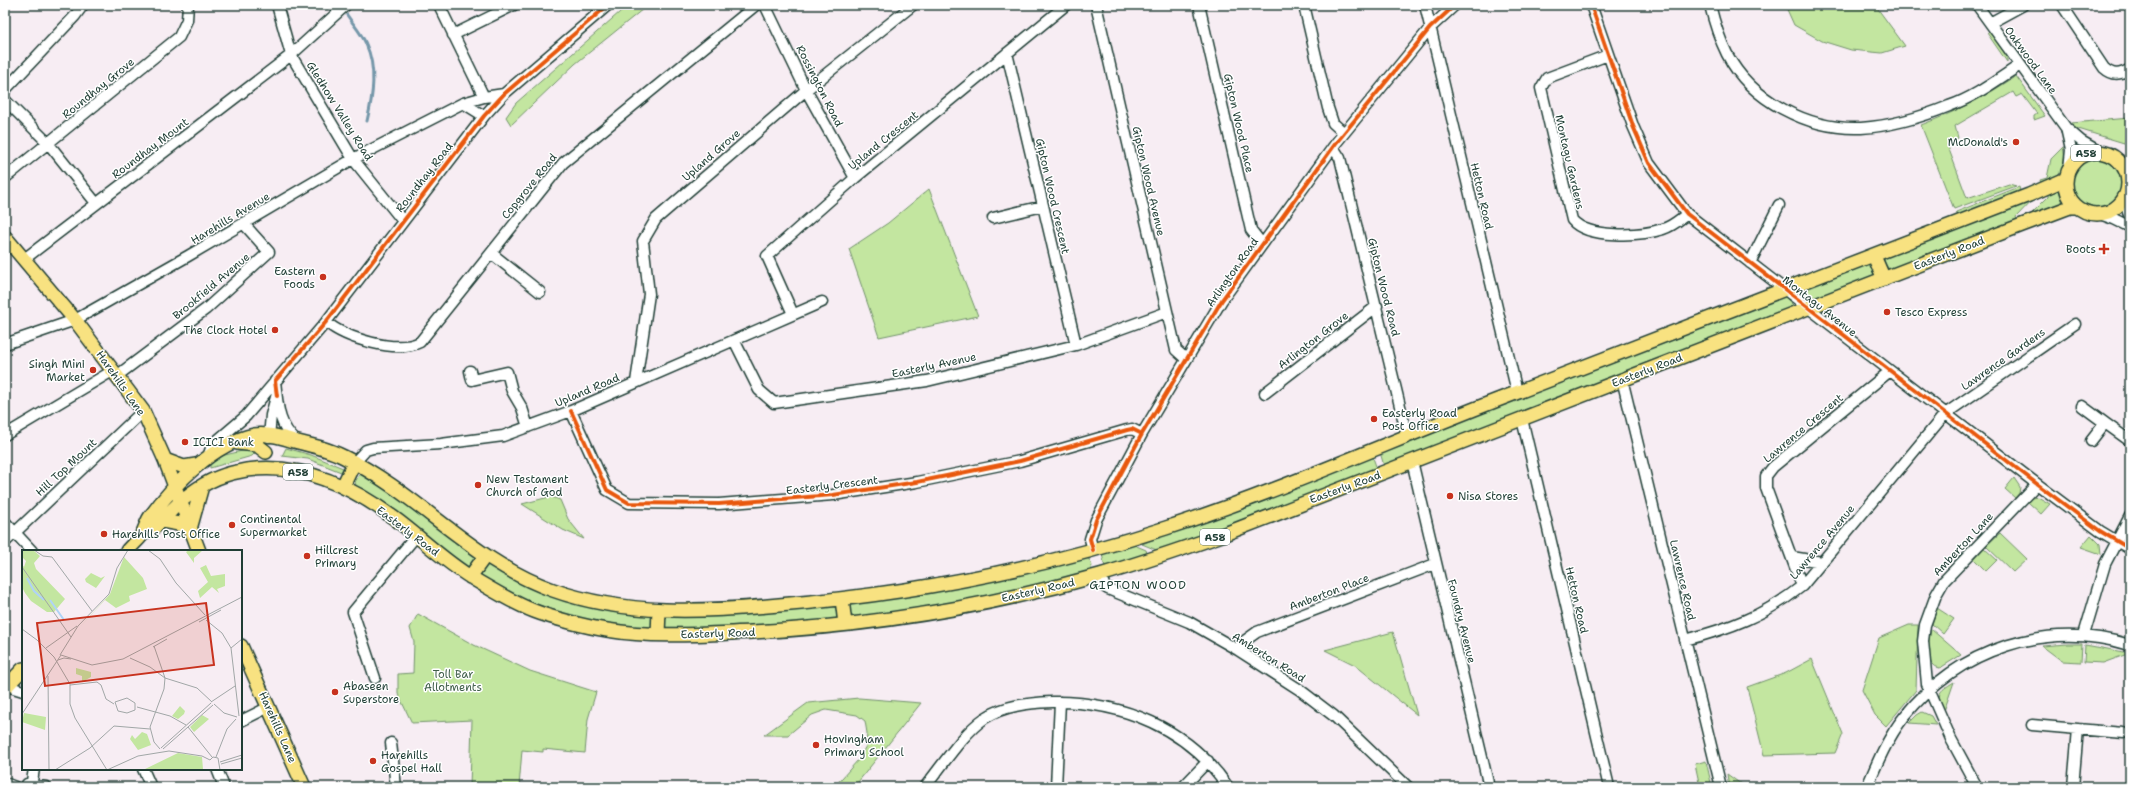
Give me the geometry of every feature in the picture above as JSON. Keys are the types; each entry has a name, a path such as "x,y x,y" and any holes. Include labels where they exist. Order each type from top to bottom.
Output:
{"main road":[{"name":"Easterly Road","path":"176,488 196,465 209,454 250,436 262,434 296,441 329,451 354,463 391,485 485,556 551,589 610,606 659,610 712,610 842,599 930,587 1015,571 1093,550 1214,512 1311,475 1406,435 1874,256 2029,195 2068,174 2075,161 2082,155 2100,152"},
{"name":"A58","path":"2100,152 2124,158 2122,164 2128,178 2128,186"},
{"path":"2068,174 2066,185 2070,199 2077,207 2084,211 2097,213 2109,212 2120,203 2128,186"},
{"name":"Easterly Road","path":"142,534 154,529 180,502 202,486 228,474 251,469 277,468 315,475 343,486 392,516 470,577 533,611 606,630 658,634 781,630 845,624 933,612 1016,596 1100,575 1222,535 2030,222 2070,207 2077,207"},
{"name":"Harehills Lane","path":"7,242 75,320 143,411 165,460 199,550"},
{"path":"1874,256 1884,279"},
{"path":"251,469 266,452 269,436"},
{"path":"229,444 244,443 257,445 266,452"},
{"path":"165,460 184,467 196,465"},
{"path":"343,486 354,463"},
{"path":"176,488 196,479 228,474"},
{"path":"162,521 179,524 190,529 202,486"},
{"name":"A58","path":"128,550 142,534 148,520 176,488"},
{"path":"470,577 485,556"},
{"path":"842,599 845,624"},
{"path":"658,634 659,610"},
{"name":"Harehills Lane","path":"242,648 304,787"},
{"path":"6,687 22,669"}],"street":[{"path":"5,90 76,16 83,5"},
{"name":"Roundhay Grove","path":"5,178 179,37 187,20 188,5"},
{"name":"Gledhow Valley Road","path":"277,5 291,55 353,159 402,220"},
{"name":"Roundhay Mount","path":"23,260 291,55 346,5"},
{"path":"439,5 484,97"},
{"path":"453,35 514,5"},
{"name":"Roundhay Road","path":"209,454 212,445 246,416 326,322 402,220 484,116 504,94 608,5"},
{"name":"Copgrove Road","path":"326,322 335,329 360,339 396,346 413,345 426,336 563,162 756,5"},
{"name":"Rossington Road","path":"765,5 806,90 855,178"},
{"name":"Upland Grove","path":"636,382 649,294 643,241 656,219 806,90 913,5"},
{"name":"Upland Crescent","path":"793,314 767,256 855,178 1066,5"},
{"name":"Gipton Wood Avenue","path":"1096,5 1176,350 1186,359"},
{"name":"Gipton Wood Place","path":"1199,5 1251,230 1262,244"},
{"path":"1304,5 1328,108 1333,123 1344,133"},
{"name":"Hetton Road","path":"1425,5 1517,392"},
{"name":"Arlington Road","path":"1093,550 1090,539 1096,520 1142,434 1222,300 1344,133 1430,28 1455,5"},
{"name":"Montagu Avenue","path":"1591,5 1633,126 1649,163 1687,214 2037,484 2116,541 2130,549"},
{"path":"1710,5 1715,27 1727,55 1744,78 1767,100 1794,115 1826,125 1861,128 1926,114 1950,106 1980,91 2020,65"},
{"name":"Oakwood Lane","path":"1977,5 2066,128 2081,141 2100,152"},
{"path":"1990,23 2023,5"},
{"path":"2062,5 2104,68 2113,74 2118,74 2130,69"},
{"name":"Gipton Wood Crescent","path":"1007,54 1076,345"},
{"name":"Montagu Gardens","path":"1608,55 1547,78 1541,88 1572,220 1581,228 1600,232 1637,235 1663,229 1674,224 1687,214"},
{"name":"Harehills Avenue","path":"5,344 75,320 353,159 463,103 484,97 504,94"},
{"path":"5,100 48,143 96,203"},
{"path":"463,103 484,116"},
{"name":"Oakwood Lane","path":"2066,128 2071,150 2068,174"},
{"name":"Gipton Wood Road","path":"1333,147 1340,158 1377,306 1406,435"},
{"path":"2128,186 2128,212 2130,217"},
{"path":"1750,263 1779,205"},
{"path":"993,218 1043,206"},
{"path":"2097,213 2130,227"},
{"name":"Brookfield Avenue","path":"116,373 206,309 269,252 243,223"},
{"path":"491,253 540,292"},
{"name":"Upland Road","path":"354,463 366,450 373,448 441,444 497,437 528,427 571,411 822,302"},
{"name":"Arlington Grove","path":"1265,393 1377,306"},
{"name":"Easterly Avenue","path":"734,340 759,390 774,403 927,381 1076,345 1167,312"},
{"name":"Lawrence Gardens","path":"1945,414 2075,324"},
{"path":"470,371 472,380 507,372 512,391 522,408 528,427"},
{"name":"Lawrence Crescent","path":"1802,586 1766,488 1766,476 1769,471 1890,371"},
{"path":"5,435 116,373"},
{"name":"Lawrence Road","path":"1622,379 1721,787"},
{"path":"275,381 282,424 296,441"},
{"path":"269,436 271,415 277,396"},
{"path":"2082,406 2130,441"},
{"name":"Hill Top Mount","path":"5,542 143,411"},
{"name":"Easterly Crescent","path":"571,411 607,490 629,503 719,504 833,495 918,482 1020,462 1132,429 1142,434"},
{"name":"Lawrence Avenue","path":"1685,640 1726,629 1750,620 1773,608 1802,586 1945,414"},
{"name":"Hetton Road","path":"1522,419 1608,787"},
{"path":"2091,441 2105,423"},
{"name":"Foundry Avenue","path":"1412,461 1435,564 1489,787"},
{"name":"Amberton Lane","path":"1976,787 1928,691 1924,664 1923,641 1929,610 1936,595 1955,569 2037,484"},
{"path":"2084,635 2096,590 2116,541 2130,516"},
{"path":"5,522 31,550"},
{"path":"375,678 353,612 416,536"},
{"path":"1792,557 1822,562"},
{"name":"Amberton Place","path":"1238,650 1244,642 1257,632 1435,564"},
{"name":"Amberton Road","path":"1100,575 1105,587 1108,589 1188,622 1238,650 1300,690 1334,716 1408,787"},
{"path":"1867,787 1893,733 1907,713 1928,691 1947,675 1970,661 1995,649 2028,639 2054,635 2084,635 2130,645"},
{"path":"6,687 22,691"},
{"path":"1056,787 1060,702"},
{"path":"925,787 970,732 984,718 1015,705 1060,702 1094,704 1114,708 1145,718 1170,731 1208,761 1228,787"},
{"path":"242,720 269,707"},
{"path":"2032,725 2123,733"},
{"path":"2073,787 2078,729"},
{"path":"391,743 396,787"},
{"path":"1183,787 1208,761"},
{"path":"29,785 30,770"},
{"path":"29,785 34,770"},
{"path":"143,770 151,787"},
{"path":"217,770 224,787"},
{"path":"5,783 15,787"},
{"path":"29,785 46,787"}],"green space":[{"path":"628,5 648,5 575,64 511,125 506,117 516,103"},
{"path":"1785,5 1875,5 1905,46 1882,53 1851,50 1822,41 1794,25"},
{"path":"1990,31 2007,57 2007,62 1987,33"},
{"path":"2016,76 2045,116 2034,120 2034,116 2037,114 2022,94 2016,97 2013,92 1955,126 1958,138 1947,144 1967,198 2009,184 2016,186 1954,209 1921,125 1970,103"},
{"path":"2130,118 2130,141 2124,143 2075,128 2071,123"},
{"path":"2063,147 2064,161 2061,171 2058,175 2041,184 2040,180 2047,178 2051,159"},
{"path":"2097,158 2106,160 2117,169 2122,183 2120,192 2111,203 2097,208 2088,206 2077,197 2072,183 2074,174 2083,163"},
{"path":"2019,187 2020,191 1958,216 1956,212"},
{"path":"929,189 978,316 879,337 849,249 888,223"},
{"path":"2059,190 2063,203 2030,215 2048,197 2048,194"},
{"path":"2034,198 2016,217 2017,220 1893,269 1889,269 1883,262 1888,255"},
{"path":"1867,263 1871,264 1875,271 1874,275 1808,301 1799,293 1799,291"},
{"path":"1781,296 1785,297 1793,305 1793,308 1384,466 1380,452"},
{"path":"286,448 311,455 343,468 341,472 308,459 282,456"},
{"path":"242,451 257,451 252,456 210,468 210,462 225,455"},
{"path":"1372,455 1377,469 1159,551 1142,544"},
{"path":"362,474 387,488 475,556 476,557 470,568 467,568 408,520 356,486 355,482 359,475"},
{"path":"2014,478 2020,487 2019,493 2015,498 2005,489"},
{"path":"549,497 560,500 568,519 584,539 563,530 522,504"},
{"path":"2038,497 2050,504 2041,514 2028,502 2031,498"},
{"path":"2000,533 2027,559 2013,572 1986,546"},
{"path":"2091,535 2100,544 2101,554 2081,547"},
{"path":"1132,544 1146,550 1147,553 1105,567 1102,554"},
{"path":"1984,548 1997,560 1986,571 1974,559"},
{"path":"1085,558 1089,559 1092,566 1090,571 1060,579 1001,593 941,604 851,618 849,616 848,604"},
{"path":"487,564 650,614 654,616 653,626 649,629 601,624 568,615 520,598 479,576 479,573"},
{"path":"837,606 837,619 712,628 664,629 663,616"},
{"path":"1937,608 1954,619 1943,634 1932,624"},
{"name":"Toll Bar Allotments","path":"418,614 474,645 530,671 596,692 588,719 585,753 543,749 543,752 522,750 519,787 470,787 472,720 412,723 398,694 398,674 413,673 414,642 410,628"},
{"path":"1909,625 1918,625 1916,690 1886,726 1875,715 1862,690 1879,638"},
{"path":"1931,629 1961,655 1940,668 1931,663 1929,658 1928,646"},
{"path":"1393,632 1417,715 1355,665 1325,650"},
{"path":"2082,644 2081,662 2062,661 2042,646"},
{"path":"2085,645 2130,653 2103,663 2084,662"},
{"path":"1812,659 1843,734 1835,753 1764,755 1747,687 1786,673"},
{"path":"1954,682 1944,711 1939,697 1940,694 1945,688"},
{"path":"859,698 921,703 854,787 834,787 858,760 866,746 867,733 865,721 857,715 826,710 812,715 788,735 764,735 808,703"},
{"path":"1922,712 1931,716 1936,725 1909,723"},
{"path":"1706,761 1712,787 1700,787 1695,764"},
{"path":"1727,774 1745,787 1729,787"}],"waterway":[{"path":"347,15 364,40 372,63 373,82 367,121"}],"cycle path":[{"path":"277,396 275,381 326,322 484,116 504,94 608,5"},
{"path":"1093,550 1090,539 1096,520 1142,434 1222,300 1336,143 1430,28 1455,5"},
{"path":"1591,5 1633,126 1649,163 1687,214 2037,484 2100,531 2130,549"},
{"path":"571,411 607,490 629,503 719,504 833,495 917,482 1020,461 1132,429 1142,434"}],"place":[{"name":"McDonald's","path":"2016,142"},
{"name":"Boots","path":"2104,249"},
{"name":"Eastern Foods","path":"323,277"},
{"name":"Tesco Express","path":"1887,312"},
{"name":"The Clock Hotel","path":"275,330"},
{"name":"Singh Mini Market","path":"93,370"},
{"name":"Easterly Road Post Office","path":"1374,419"},
{"name":"ICICI Bank","path":"185,442"},
{"name":"New Testament Church of God","path":"478,485"},
{"name":"Nisa Stores","path":"1450,496"},
{"name":"Continental Supermarket","path":"232,525"},
{"name":"Harehills Post Office","path":"104,534"},
{"name":"Hillcrest Primary","path":"307,556"},
{"name":"Abaseen Superstore","path":"335,692"},
{"name":"Hovingham Primary School","path":"816,745"},
{"name":"Harehills Gospel Hall","path":"373,761"}],"district":[{"name":"GIPTON WOOD","path":"1138,585"}]}
